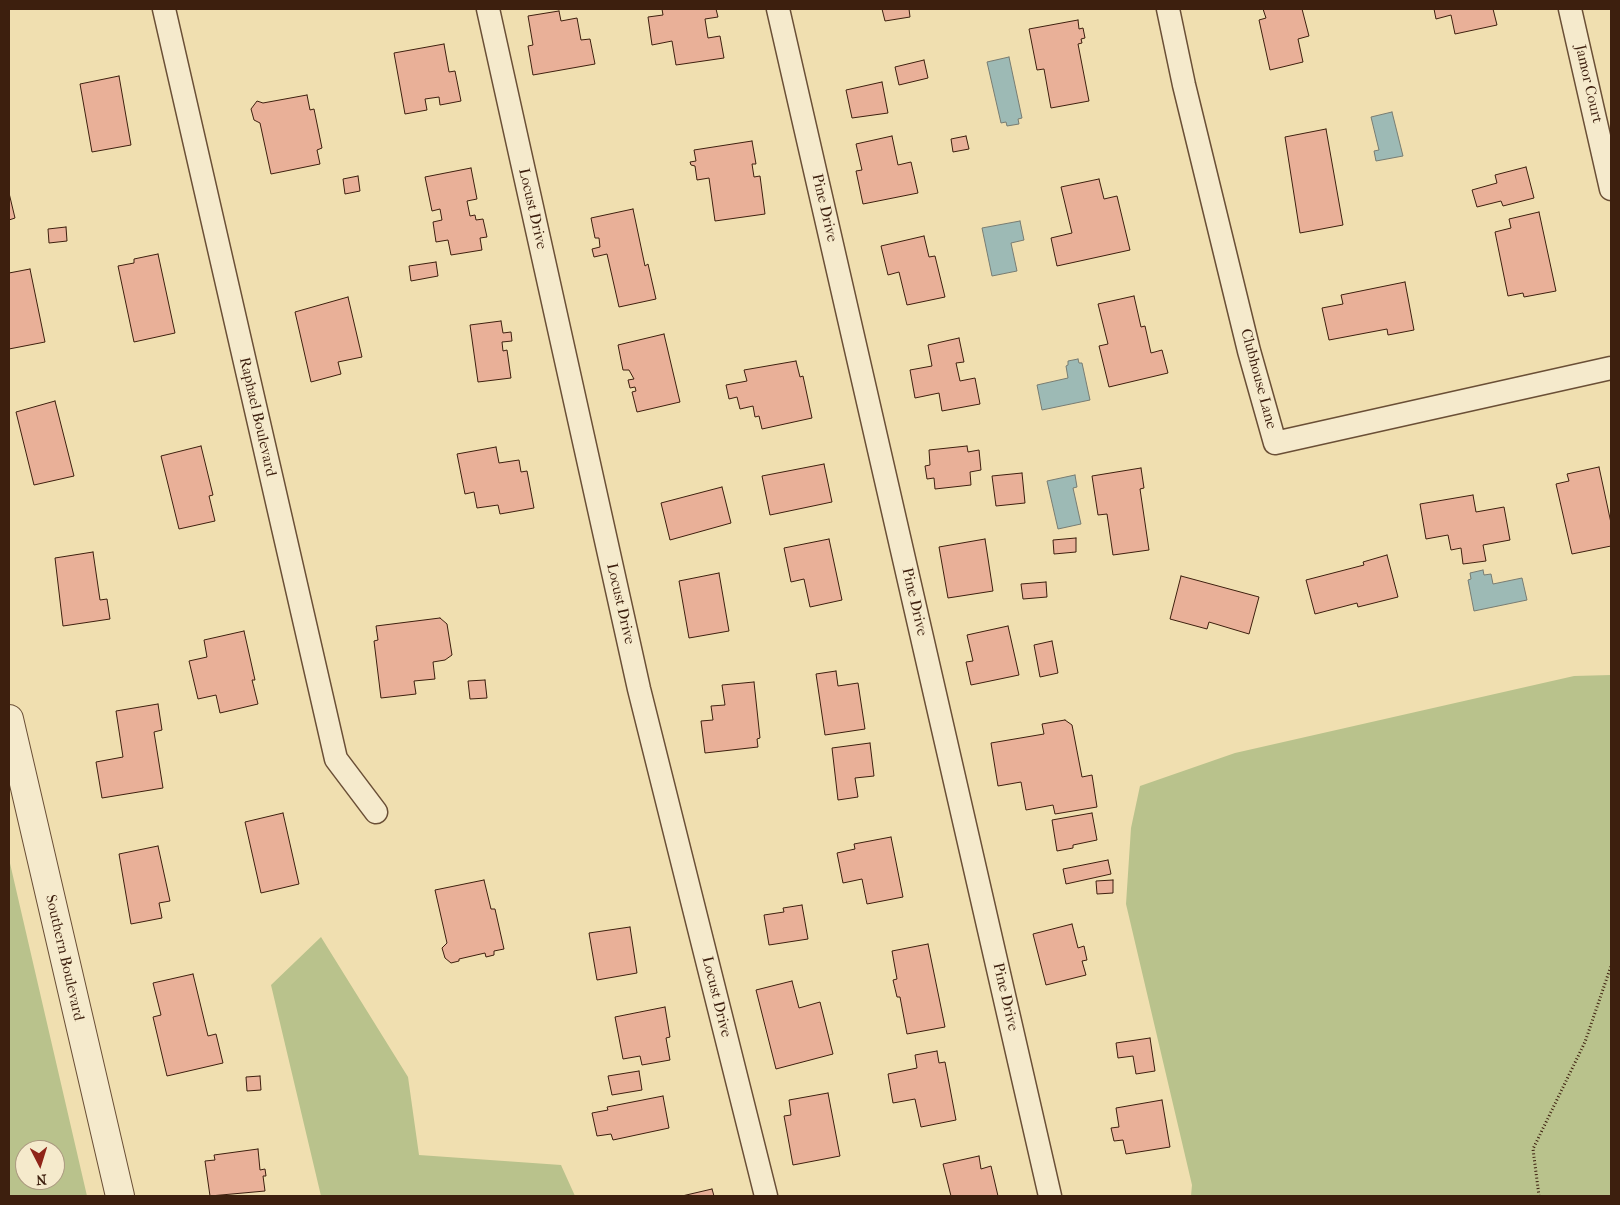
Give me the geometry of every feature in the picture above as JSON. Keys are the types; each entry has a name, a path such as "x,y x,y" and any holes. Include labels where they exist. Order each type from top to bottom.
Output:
{"street":[{"name":"Raphael Boulevard","path":"164,9 336,759 376,812"},
{"name":"Locust Drive","path":"488,9 639,689 766,1196"},
{"name":"Pine Drive","path":"778,9 1050,1196"},
{"name":"Clubhouse Lane","path":"1168,9 1184,85 1249,351 1275,443 1611,368"},
{"name":"Jamor Court","path":"1570,9 1611,189"},
{"name":"Southern Boulevard","path":"9,719 120,1196"}],"path":[{"path":"1539,1196 1533,1149 1586,1042 1611,966"}],"green space":[{"path":"1611,675 1611,1196 1191,1196 1192,1185 1126,904 1131,828 1140,786 1235,753 1574,676"},
{"path":"9,859 87,1196 9,1196"},
{"path":"321,937 408,1077 419,1155 561,1165 575,1196 321,1196 271,985"}],"water":[{"path":"1009,57 1022,118 1018,119 1019,124 1007,126 1006,122 1001,123 987,62"},
{"path":"1392,112 1403,156 1376,161 1374,151 1379,150 1371,117"},
{"path":"1020,221 1024,240 1011,243 1017,271 992,276 982,228"},
{"path":"1078,359 1079,363 1082,363 1090,400 1042,410 1037,385 1068,378 1066,366 1068,361"},
{"path":"1075,475 1077,487 1073,488 1081,524 1058,529 1047,481"},
{"path":"1483,570 1484,575 1491,574 1493,584 1522,578 1527,600 1474,611 1468,580 1471,579 1470,573"}],"building":[{"path":"662,9 716,9 718,17 705,19 708,38 720,36 724,58 676,65 672,41 652,45 648,17 663,15"},
{"path":"882,9 909,9 910,17 885,21"},
{"path":"1263,9 1302,9 1309,36 1298,39 1303,62 1270,70 1259,20 1266,18"},
{"path":"1434,9 1493,9 1497,25 1455,34 1451,15 1436,19"},
{"path":"559,11 561,21 577,18 581,40 590,39 595,64 533,75 528,46 533,45 528,16"},
{"path":"1078,20 1079,29 1083,28 1085,38 1081,39 1082,43 1078,44 1089,101 1051,108 1044,69 1037,70 1029,29"},
{"path":"444,44 449,72 455,71 461,101 440,105 439,97 425,99 427,110 405,114 394,53"},
{"path":"924,60 928,78 899,85 895,67"},
{"path":"119,76 131,145 92,152 80,84"},
{"path":"882,82 888,113 852,118 846,90"},
{"path":"307,95 310,110 314,109 322,148 317,150 320,164 271,174 260,123 254,120 251,109 257,101 263,103"},
{"path":"1326,129 1343,225 1300,233 1285,137"},
{"path":"892,136 898,165 911,162 918,193 863,204 856,171 862,170 856,144"},
{"path":"966,136 969,149 953,152 951,139"},
{"path":"752,141 756,164 752,164 754,177 760,176 765,214 715,221 709,178 697,180 695,166 691,165 690,162 696,161 694,150"},
{"path":"1526,167 1534,198 1503,206 1501,201 1477,207 1472,190 1497,183 1495,175"},
{"path":"471,168 477,199 467,201 470,216 475,215 476,220 483,219 487,237 480,238 482,250 451,255 448,240 436,242 433,222 442,220 440,209 432,211 425,177"},
{"path":"358,176 360,191 345,194 343,179"},
{"path":"1099,179 1104,199 1117,196 1130,250 1057,266 1051,238 1072,233 1061,187"},
{"path":"9,193 15,218 9,220"},
{"path":"633,209 645,266 648,264 656,299 619,307 607,254 594,257 592,249 600,247 599,238 595,238 591,218"},
{"path":"1539,212 1556,291 1524,297 1523,293 1508,296 1495,232 1511,228 1509,219"},
{"path":"66,227 67,241 49,243 48,229"},
{"path":"924,236 929,257 935,256 945,297 907,305 899,272 888,275 881,246"},
{"path":"158,254 175,333 134,342 118,266 134,263 134,259"},
{"path":"436,262 438,276 411,281 409,266"},
{"path":"30,269 45,342 9,349 9,273"},
{"path":"1405,282 1414,330 1388,335 1387,329 1329,340 1322,308 1343,304 1341,295"},
{"path":"1134,296 1141,327 1145,326 1151,353 1162,350 1168,373 1109,387 1099,346 1108,344 1098,304"},
{"path":"348,297 362,357 338,362 341,374 311,382 295,312"},
{"path":"501,321 503,333 511,332 512,341 502,342 503,351 507,350 511,378 478,382 470,325"},
{"path":"664,334 680,402 637,412 632,392 636,391 635,387 630,388 628,380 634,379 629,370 623,370 618,345"},
{"path":"959,338 964,362 956,363 960,381 975,378 980,404 942,411 939,393 915,398 910,370 932,366 928,345"},
{"path":"796,361 800,377 803,376 812,418 762,429 759,416 755,417 753,406 740,409 737,397 729,399 726,385 747,381 744,370"},
{"path":"55,401 74,476 34,485 16,412"},
{"path":"201,446 213,495 209,496 215,521 179,529 161,456"},
{"path":"967,446 968,452 979,450 981,470 970,472 971,485 935,489 934,478 927,479 925,466 930,465 929,450"},
{"path":"496,447 499,463 519,460 521,472 527,471 534,508 500,514 498,505 477,508 474,492 465,494 457,454"},
{"path":"824,464 832,502 770,515 762,476"},
{"path":"1599,467 1611,523 1611,546 1572,554 1556,484 1569,481 1567,474"},
{"path":"1141,468 1144,488 1140,489 1149,550 1113,555 1107,514 1098,515 1092,476"},
{"path":"1022,473 1025,503 996,506 992,476"},
{"path":"722,487 731,523 670,540 661,503"},
{"path":"1473,495 1476,512 1504,507 1510,540 1483,545 1486,561 1463,564 1461,548 1451,550 1448,535 1426,539 1420,504"},
{"path":"1076,538 1076,552 1054,554 1053,540"},
{"path":"829,539 842,600 810,607 804,579 791,582 784,548"},
{"path":"985,539 993,591 948,598 939,547"},
{"path":"93,552 100,600 107,599 110,619 63,626 55,558"},
{"path":"1387,555 1398,597 1358,607 1357,603 1315,614 1306,580 1364,565 1363,562"},
{"path":"719,573 729,631 689,638 679,581"},
{"path":"1181,576 1259,597 1249,634 1209,622 1207,629 1170,619"},
{"path":"1046,582 1047,597 1023,599 1021,584"},
{"path":"440,618 447,624 452,655 445,660 433,662 435,679 414,681 416,694 381,698 374,641 378,640 376,626"},
{"path":"1008,626 1019,675 971,685 966,662 973,661 967,635"},
{"path":"244,631 255,680 252,680 258,704 220,713 216,695 198,699 189,661 207,657 204,640"},
{"path":"1052,641 1058,673 1040,677 1034,645"},
{"path":"836,671 838,686 858,683 865,729 825,735 816,674"},
{"path":"485,680 487,698 470,699 468,681"},
{"path":"754,682 760,738 757,739 758,747 705,753 701,721 713,720 711,706 725,705 722,685"},
{"path":"158,704 162,730 154,732 163,788 102,798 96,762 123,757 116,711"},
{"path":"1065,720 1072,725 1082,777 1092,775 1097,807 1055,814 1053,805 1026,810 1021,782 998,786 991,743 1044,734 1042,724"},
{"path":"870,743 874,776 855,778 858,797 838,800 832,748"},
{"path":"283,813 299,884 261,893 245,822"},
{"path":"1092,813 1097,840 1073,845 1073,848 1057,851 1052,820"},
{"path":"891,837 903,897 867,904 862,879 843,883 837,853 855,849 854,844"},
{"path":"158,846 170,901 159,903 162,918 131,924 119,854"},
{"path":"1108,860 1111,874 1066,884 1063,869"},
{"path":"484,880 491,909 495,909 504,949 494,951 494,955 486,957 485,953 459,959 459,961 451,963 445,958 442,948 447,943 435,890"},
{"path":"1113,880 1113,893 1097,894 1096,881"},
{"path":"802,905 808,939 769,945 764,915 784,912 783,908"},
{"path":"1072,924 1078,948 1084,946 1087,960 1082,961 1086,975 1046,985 1033,934"},
{"path":"630,927 637,973 597,980 589,933"},
{"path":"928,944 945,1027 907,1034 900,997 897,997 893,980 897,979 892,951"},
{"path":"193,974 208,1036 216,1034 223,1063 167,1076 153,1017 161,1015 153,983"},
{"path":"792,981 799,1008 820,1002 833,1054 776,1069 756,990"},
{"path":"665,1007 670,1037 666,1038 670,1060 642,1065 640,1056 623,1059 615,1017"},
{"path":"1150,1038 1155,1071 1136,1074 1133,1056 1118,1058 1116,1043"},
{"path":"937,1051 939,1063 945,1062 956,1120 921,1127 915,1099 893,1103 888,1074 917,1068 915,1055"},
{"path":"639,1071 642,1090 612,1095 608,1076"},
{"path":"260,1076 261,1090 247,1091 246,1077"},
{"path":"828,1093 840,1156 793,1165 784,1116 791,1115 789,1100"},
{"path":"663,1096 669,1128 613,1140 611,1134 597,1136 592,1113 608,1110 607,1107"},
{"path":"1162,1100 1170,1147 1126,1154 1123,1140 1114,1141 1111,1128 1119,1127 1116,1108"},
{"path":"258,1149 260,1170 265,1169 266,1176 263,1176 265,1191 210,1196 205,1161 215,1160 214,1155"},
{"path":"979,1156 981,1169 991,1166 998,1196 951,1196 943,1164"},
{"path":"712,1189 714,1196 682,1196"}]}
